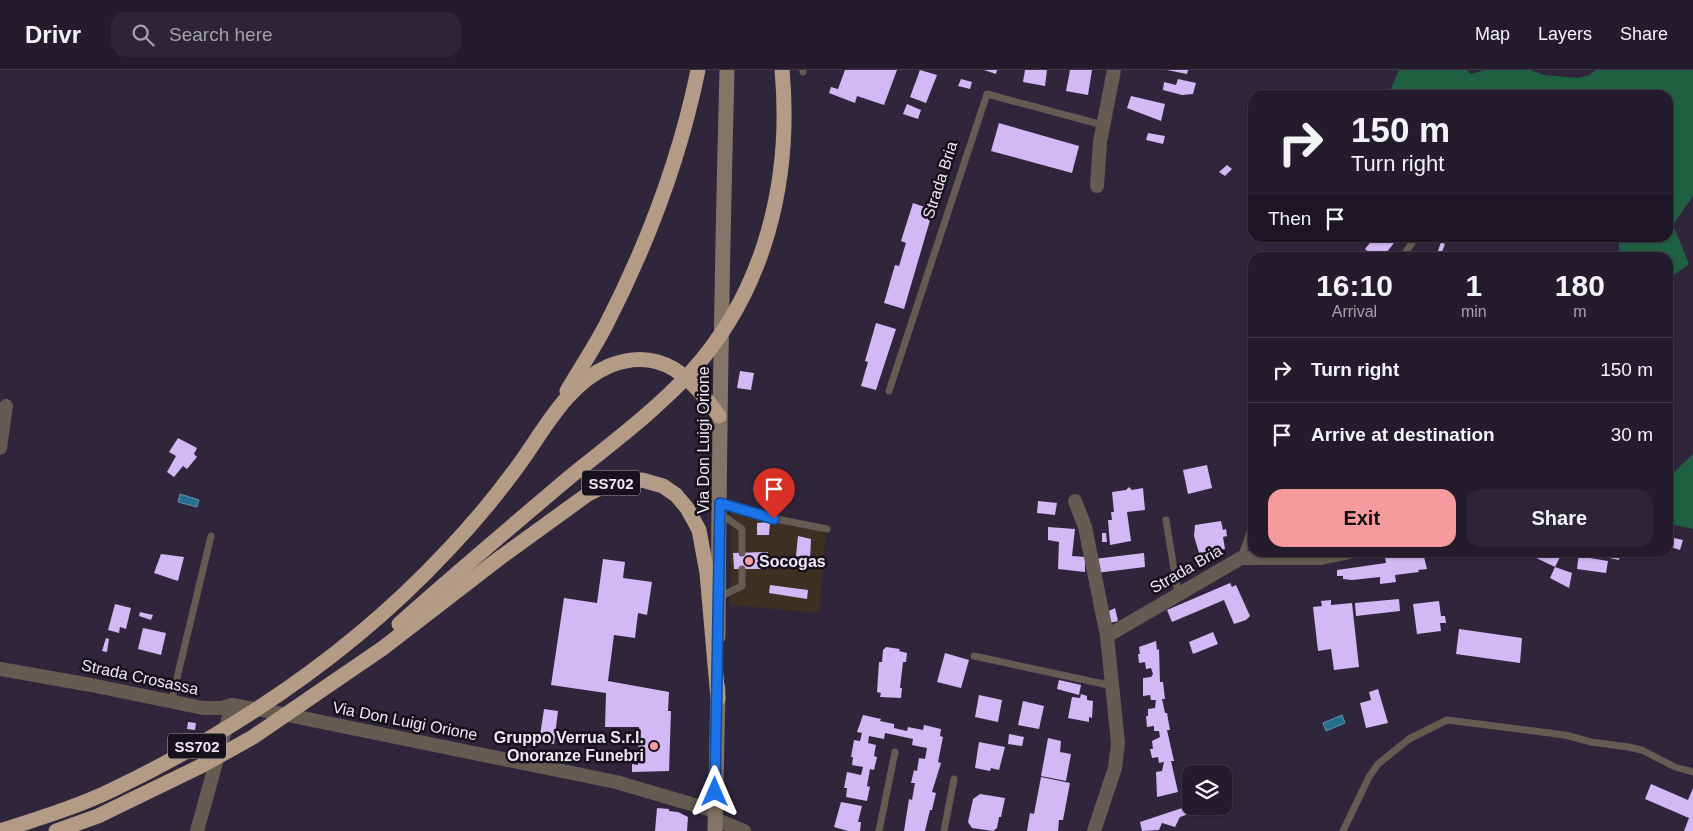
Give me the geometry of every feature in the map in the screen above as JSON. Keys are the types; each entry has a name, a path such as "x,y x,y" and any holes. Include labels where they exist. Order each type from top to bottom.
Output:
{"highway":[{"name":"SS702","path":"542,433 605,326 629,274 674,160 698,70"},
{"name":"SS702","path":"380,645 471,560 646,414 691,372 728,322 744,293 772,224 777,202 785,143 782,70"},
{"name":"SS702","path":"0,831 110,791 225,731 310,674 373,623 464,533 513,473 564,403 592,375 611,366 632,360 653,361 678,369 701,390 719,416"},
{"name":"SS702","path":"56,831 98,816 201,766 253,737 329,684 588,494 615,481 642,480 663,486 676,495 699,530 707,573 718,699"}],"main road":[{"name":"Via Don Luigi Orione","path":"715,820 721,509 719,416 727,70"}],"street":[{"path":"1097,186 1103,125 1114,70"},
{"path":"0,448 6,406"},
{"path":"1075,500 1085,527 1107,636 1113,686 1117,754 1107,796 1094,831"},
{"name":"Strada Bria","path":"1107,636 1241,558 1326,557"},
{"name":"Strada Crosassa","path":"0,669 203,708 221,708 232,705"},
{"path":"196,831 232,705"},
{"name":"Via Don Luigi Orione","path":"232,705 616,782 715,820"},
{"path":"715,820 744,831"}],"lane":[{"name":"Strada Bria","path":"889,391 987,94 1103,125"},
{"path":"721,509 827,529"},
{"path":"721,509 742,529 742,553"},
{"path":"1166,520 1178,594"},
{"path":"171,703 211,536"},
{"path":"1241,558 1248,538"},
{"path":"718,597 742,586 742,569"},
{"path":"974,656 1113,686"},
{"path":"1342,831 1369,777 1378,764 1409,739 1447,720 1565,735 1591,742 1628,747 1642,750 1675,767 1693,772"},
{"path":"879,831 895,752"},
{"path":"944,831 954,779"}],"shaded area":[{"path":"731,511 826,532 819,613 730,605"}],"green space":[{"path":"1399,70 1466,70 1471,74 1485,70 1530,70 1544,75 1578,78 1589,75 1596,70 1693,70 1693,196 1673,225 1673,90 1390,90"},
{"path":"1673,225 1689,264 1673,275 1673,252 1619,252 1619,242 1673,242"},
{"path":"1693,454 1693,529 1673,525 1673,473"}],"water":[{"path":"180,494 199,500 197,507 178,502"},
{"path":"1342,715 1345,723 1326,731 1323,723"}],"building":[{"path":"845,70 897,70 884,105 857,96 855,103 829,93 831,87 838,89"},
{"path":"920,70 937,75 926,103 910,97"},
{"path":"984,70 997,70 996,74"},
{"path":"1025,70 1047,70 1045,86 1023,82"},
{"path":"1070,70 1092,70 1088,95 1066,91"},
{"path":"1167,70 1188,70 1187,74"},
{"path":"961,79 972,82 970,89 958,86"},
{"path":"1178,79 1196,83 1193,94 1182,95 1163,90 1164,82 1176,85"},
{"path":"1131,96 1165,104 1161,121 1127,108"},
{"path":"907,104 921,110 918,119 903,114"},
{"path":"999,123 1079,146 1072,173 991,151"},
{"path":"1148,133 1165,136 1163,144 1146,140"},
{"path":"1227,165 1232,169 1225,176 1219,172"},
{"path":"913,203 933,210 904,309 884,303 895,265 899,266 906,243 901,241"},
{"path":"1371,242 1395,242 1387,252 1368,252 1365,249"},
{"path":"1441,242 1445,244 1442,252 1438,252"},
{"path":"876,323 896,329 876,390 861,386 868,362 865,361"},
{"path":"740,371 754,373 751,390 737,388"},
{"path":"178,438 197,448 194,454 197,457 187,469 183,466 174,477 167,472 176,456 169,452"},
{"path":"1207,465 1212,488 1188,494 1183,470"},
{"path":"1129,487 1132,490 1143,488 1145,510 1127,512 1131,541 1110,545 1108,520 1112,520 1111,512 1114,512 1112,492 1126,490"},
{"path":"1038,501 1057,503 1055,515 1037,513"},
{"path":"1221,521 1223,530 1226,529 1227,536 1223,537 1225,549 1199,553 1194,536 1195,525"},
{"path":"770,522 769,535 757,535 757,523"},
{"path":"1048,527 1075,529 1072,556 1085,557 1085,572 1058,569 1059,542 1048,540"},
{"path":"1102,533 1106,533 1107,542 1102,542"},
{"path":"798,536 811,539 810,560 796,556"},
{"path":"1674,538 1683,540 1680,550 1673,548"},
{"path":"768,552 768,569 734,569 733,553"},
{"path":"1144,553 1145,567 1096,573 1094,559"},
{"path":"161,554 184,557 178,581 154,573"},
{"path":"1385,557 1424,557 1427,569 1395,575 1396,582 1380,584 1380,577 1352,580 1343,579 1343,576 1337,576 1337,570 1386,563"},
{"path":"1534,557 1560,557 1555,567"},
{"path":"1578,557 1590,557 1608,561 1606,573 1577,569"},
{"path":"1609,557 1619,557 1619,560"},
{"path":"603,559 625,562 623,578 652,582 647,615 638,613 635,638 614,635 608,681 669,692 668,711 671,711 669,771 632,772 632,764 638,765 639,727 605,727 606,693 551,685 564,598 597,603"},
{"path":"1555,567 1572,573 1569,588 1550,578"},
{"path":"1230,583 1232,587 1236,585 1250,616 1246,620 1234,624 1224,600 1172,622 1167,610"},
{"path":"770,585 808,590 807,599 769,593"},
{"path":"1399,599 1400,611 1356,616 1355,603"},
{"path":"1331,600 1331,605 1352,603 1359,667 1334,670 1331,649 1318,651 1313,607 1322,606 1321,601"},
{"path":"1439,601 1441,616 1445,616 1446,623 1440,623 1441,631 1417,634 1413,604"},
{"path":"115,604 131,608 126,629 120,627 119,633 108,630"},
{"path":"1115,608 1118,621 1110,623 1105,613"},
{"path":"140,612 153,615 151,620 139,616"},
{"path":"143,628 166,633 161,655 138,649"},
{"path":"1459,629 1522,638 1520,663 1456,654"},
{"path":"1213,632 1218,644 1193,654 1189,642"},
{"path":"106,638 109,639 107,652 102,651"},
{"path":"1156,641 1157,650 1159,649 1160,682 1163,682 1165,699 1162,699 1165,713 1167,713 1170,730 1167,730 1174,761 1171,761 1178,792 1157,797 1156,772 1162,771 1164,762 1159,763 1158,757 1152,758 1150,749 1153,749 1152,741 1160,737 1159,731 1154,731 1154,726 1147,727 1146,716 1148,716 1148,709 1155,708 1156,700 1151,700 1150,695 1143,696 1143,678 1151,677 1153,674 1151,668 1146,669 1145,662 1139,663 1138,654 1140,654 1139,647"},
{"path":"886,647 900,649 899,651 907,653 906,662 903,662 900,688 902,688 901,698 880,697 881,693 877,692 879,662 882,662 883,650"},
{"path":"945,653 969,660 961,688 937,682"},
{"path":"1059,680 1081,685 1079,695 1057,689"},
{"path":"1378,689 1388,723 1366,728 1360,703 1371,700 1369,692"},
{"path":"1081,694 1087,696 1087,700 1093,701 1092,718 1089,717 1089,722 1068,718 1072,697 1080,698"},
{"path":"979,695 1002,700 998,722 975,717"},
{"path":"1023,701 1044,706 1039,729 1018,725"},
{"path":"544,709 558,711 554,744 539,742"},
{"path":"863,715 881,719 880,721 894,724 894,728 907,731 908,727 923,730 924,725 941,729 940,736 943,737 938,762 941,763 932,792 936,793 925,831 904,831 909,799 912,800 915,783 911,783 914,770 917,771 919,758 925,759 927,748 912,745 913,739 885,733 884,739 869,736 868,743 876,745 874,756 877,757 874,770 870,769 867,786 870,787 867,801 846,797 847,788 844,788 847,772 861,775 863,767 852,765 853,757 851,757 854,740 860,741 862,733 857,732"},
{"path":"188,722 196,723 195,730 187,729"},
{"path":"1009,734 1024,737 1022,746 1008,744"},
{"path":"1048,738 1061,741 1060,752 1071,754 1066,781 1041,776"},
{"path":"979,742 1005,747 999,770 991,768 990,771 975,768"},
{"path":"1041,777 1070,783 1063,820 1059,820 1058,831 1027,831 1030,813 1034,814"},
{"path":"1651,784 1688,800 1693,788 1693,831 1684,831 1689,818 1645,799"},
{"path":"980,794 1005,798 997,828 993,831 972,828 968,822 973,799"},
{"path":"841,802 862,806 858,822 861,822 860,831 848,831 834,827"},
{"path":"657,808 669,809 669,811 678,812 688,817 687,831 655,831"},
{"path":"1182,808 1182,815 1186,815 1180,817 1175,827 1162,823 1159,830 1142,831 1140,822"}],"place":[{"name":"Socogas","path":"749,561"},
{"name":"Gruppo Verrua S.r.l. Onoranze Funebri","path":"654,746"}],"route":[{"path":"715,792 720,503 774,519"}]}
